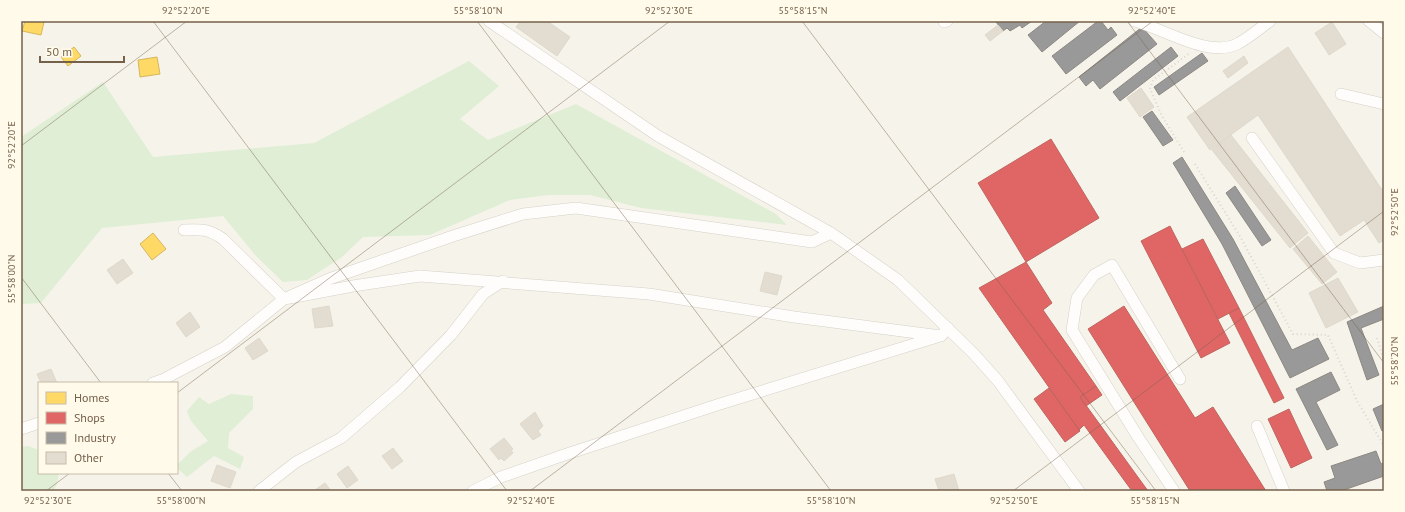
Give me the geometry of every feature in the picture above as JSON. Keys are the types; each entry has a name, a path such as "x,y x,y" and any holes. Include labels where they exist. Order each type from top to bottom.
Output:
{"street":[{"path":"489,21 658,136 831,234 898,280 944,332 998,381 1079,491"},
{"path":"1135,21 1149,25 1200,46 1220,48 1236,44 1270,21"},
{"path":"1369,21 1384,33"},
{"path":"1341,94 1384,104"},
{"path":"1252,138 1334,253 1360,262 1384,260"},
{"path":"156,382 225,347 284,299 329,279 453,236 523,214 576,208 812,242 831,234"},
{"path":"184,230 213,232 223,239 284,299"},
{"path":"1174,491 1138,437 1072,330 1077,298 1094,275 1112,265 1180,379"},
{"path":"284,299 353,286 420,276 503,281 649,294 794,317 944,332"},
{"path":"259,491 296,462 341,438 400,387 451,335 483,294 503,281"},
{"path":"473,491 501,477 564,455 944,332"},
{"path":"21,429 38,422"},
{"path":"1257,426 1284,491"}],"path":[{"path":"1184,152 1162,116 1150,89 1154,80 1200,46"},
{"path":"1195,164 1241,238 1293,334 1328,335 1357,400 1384,446"},
{"path":"1377,338 1384,361"}],"green space":[{"path":"469,61 499,86 460,119 488,140 576,104 776,214 787,225 641,208 590,195 548,195 510,200 430,235 363,237 342,257 307,280 283,282 256,256 223,216 102,228 41,303 21,304 21,137 103,82 153,157 314,143"},
{"path":"231,394 253,396 253,409 229,433 228,448 244,457 240,469 214,456 187,477 178,469 178,464 190,452 208,441 191,421 187,411 199,397 209,404"},
{"path":"28,446 38,450 38,474 59,474 57,484 53,491 21,491 21,447"}],"building: Homes":[{"path":"25,21 44,22 41,35 22,31"},
{"path":"74,47 81,56 68,66 61,57"},
{"path":"157,57 160,74 140,77 138,60"},
{"path":"153,233 166,249 152,260 140,244"}],"building: Shops":[{"path":"1051,139 1099,218 1026,262 978,183"},
{"path":"1170,226 1230,343 1201,358 1141,241"},
{"path":"1203,239 1239,308 1218,319 1182,249"},
{"path":"1026,262 1052,303 1043,310 1096,386 1080,397 1148,491 1132,491 1084,425 1079,430 979,288"},
{"path":"1124,306 1195,418 1213,407 1266,491 1190,491 1088,329"},
{"path":"1239,308 1284,398 1274,403 1229,313"},
{"path":"1096,386 1102,395 1086,406 1080,397"},
{"path":"1049,388 1080,431 1065,442 1034,399"},
{"path":"1289,409 1312,458 1291,468 1268,419"}],"building: Industry":[{"path":"1032,21 1022,28 1020,25 1010,31 1007,28 1003,31 996,22"},
{"path":"1046,21 1080,21 1042,52 1028,35"},
{"path":"1098,21 1101,21 1108,30 1111,27 1117,35 1066,74 1052,56"},
{"path":"1142,27 1157,44 1100,89 1093,80 1086,86 1079,77"},
{"path":"1171,47 1178,56 1120,101 1113,92"},
{"path":"1202,53 1208,61 1159,95 1154,87"},
{"path":"1152,111 1173,140 1163,146 1143,117"},
{"path":"1182,157 1233,239 1292,350 1318,338 1329,359 1290,378 1222,244 1173,163"},
{"path":"1235,186 1271,240 1262,246 1226,193"},
{"path":"1384,306 1384,319 1361,328 1379,375 1367,380 1347,322"},
{"path":"1331,372 1340,390 1316,402 1338,445 1327,450 1296,389"},
{"path":"1384,404 1384,430 1382,431 1373,409"},
{"path":"1376,451 1381,464 1384,463 1384,476 1341,491 1327,491 1324,482 1335,478 1331,466"}],"building: Other":[{"path":"521,21 547,21 570,37 557,56 516,27"},
{"path":"1332,22 1346,44 1329,55 1315,33"},
{"path":"998,25 1003,31 990,41 985,35"},
{"path":"1288,47 1384,193 1384,240 1379,243 1364,220 1340,236 1258,115 1210,150 1187,117"},
{"path":"1244,56 1248,63 1228,78 1223,71"},
{"path":"1141,88 1154,107 1140,117 1127,98"},
{"path":"1231,135 1308,233 1290,248 1212,150"},
{"path":"1308,236 1337,272 1322,284 1293,249"},
{"path":"123,259 133,273 117,284 107,270"},
{"path":"765,272 782,276 777,295 760,291"},
{"path":"1338,278 1358,312 1326,328 1309,293"},
{"path":"329,306 333,326 315,328 312,309"},
{"path":"190,312 200,327 186,337 176,323"},
{"path":"259,338 268,351 253,360 245,348"},
{"path":"51,369 57,382 41,382 37,374"},
{"path":"535,412 543,426 538,431 541,435 533,440 520,424"},
{"path":"504,438 513,449 511,450 513,453 504,461 501,458 499,460 490,449"},
{"path":"393,448 403,461 392,469 382,456"},
{"path":"217,465 236,472 230,488 211,481"},
{"path":"348,466 358,480 347,488 337,474"},
{"path":"954,474 959,491 939,491 935,479"},
{"path":"325,483 331,491 315,490"}]}
